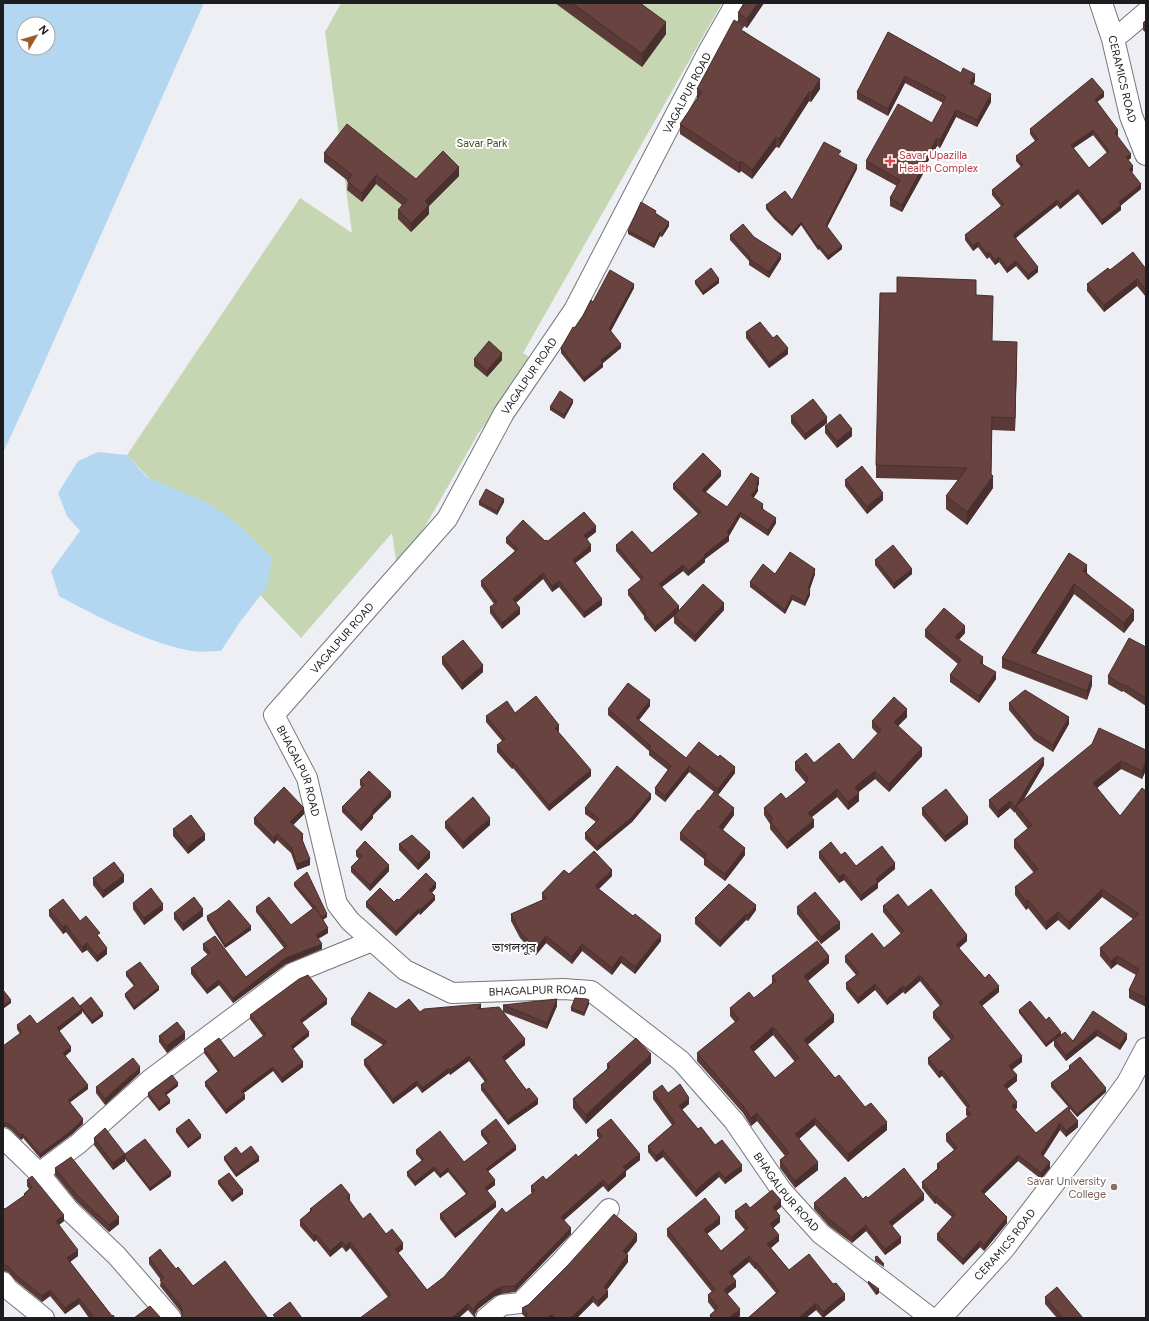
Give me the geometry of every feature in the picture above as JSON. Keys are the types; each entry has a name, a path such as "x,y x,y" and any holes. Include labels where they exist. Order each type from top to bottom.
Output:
{"street":[{"name":"VAGALPUR ROAD","path":"274,715 447,519 504,413 574,310 707,54 736,3"},
{"name":"CERAMICS ROAD","path":"1101,3 1112,39 1131,116 1146,154"},
{"path":"1112,39 1146,12"},
{"name":"BHAGALPUR ROAD","path":"274,715 306,778 337,904 350,922 405,970 452,993 563,989 590,991 681,1061 734,1121 782,1191 822,1234 931,1318"},
{"path":"39,1173 78,1144 151,1079 293,973 372,941"},
{"name":"CERAMICS ROAD","path":"940,1318 1003,1249 1075,1155 1128,1083 1146,1049"},
{"path":"3,1138 39,1173 69,1210 117,1256 171,1318"},
{"path":"486,1318 502,1305 520,1304 609,1209"},
{"path":"3,1282 8,1289 44,1318"}],"green space":[{"name":"Savar Park","path":"341,3 722,3 523,353 538,363 479,432 398,574 392,533 301,638 127,455 300,198 352,233 325,32"}],"water":[{"path":"3,3 204,3 3,453"},
{"path":"98,452 127,455 147,477 208,503 239,525 272,558 267,587 240,622 221,651 191,651 154,641 105,620 59,596 51,571 80,531 67,516 58,493 78,461"}],"building":[{"path":"572,3 640,3 666,22 642,54"},
{"path":"744,3 758,3 747,19 738,13"},
{"path":"734,20 744,26 741,30 820,79 811,93 809,92 779,139 776,137 752,170 741,161 739,163 680,124 702,92 697,89"},
{"path":"888,32 961,73 963,68 975,74 970,83 991,94 977,120 956,110 940,140 937,138 902,205 890,198 900,180 866,161 898,104 932,123 946,97 905,76 888,109 857,92"},
{"path":"1092,78 1104,92 1095,99 1118,130 1115,133 1131,154 1126,157 1133,166 1129,169 1141,184 1119,202 1121,205 1102,220 1078,189 1060,204 1057,200 1013,235 1038,267 1028,275 1016,261 1007,268 999,257 995,260 989,252 987,254 978,242 973,246 965,235 1004,204 992,190 1023,165 1016,156 1038,139 1030,129","holes":["1093,130 1109,151 1089,168 1071,145"]},
{"path":"347,124 416,179 443,151 459,167 425,201 429,205 411,223 398,210 407,200 376,175 362,193 347,181 352,175 324,153"},
{"path":"824,142 841,151 838,155 857,165 826,225 842,246 828,256 819,245 818,247 801,222 792,232 774,216 766,205 785,191 792,200"},
{"path":"641,202 656,211 655,213 669,222 662,234 660,232 654,244 628,231"},
{"path":"743,224 754,237 781,254 769,272 749,259 750,257 730,235"},
{"path":"1133,252 1146,269 1146,290 1137,279 1104,305 1087,284 1108,268 1110,270"},
{"path":"711,268 719,279 703,292 695,281"},
{"path":"610,270 634,284 609,329 621,344 601,360 603,363 584,378 561,348 573,327 575,328 583,316 591,300 593,302"},
{"path":"897,277 976,280 976,295 993,296 992,341 1017,342 1015,418 992,417 991,474 993,476 967,512 946,496 967,468 876,465 880,293 897,293"},
{"path":"760,322 773,338 777,335 788,348 769,363 746,332"},
{"path":"489,341 502,353 487,371 474,359"},
{"path":"560,391 573,400 564,415 550,407"},
{"path":"813,399 827,417 805,434 791,416"},
{"path":"840,414 852,429 837,441 825,426"},
{"path":"703,453 721,471 702,490 727,507 751,473 759,478 756,484 758,486 751,496 763,504 761,508 776,518 768,530 740,512 727,533 729,535 704,555 705,556 688,571 683,565 659,584 679,606 655,627 644,613 646,612 628,590 643,578 616,545 632,531 652,553 701,512 673,484"},
{"path":"862,466 883,493 867,507 845,480"},
{"path":"486,489 504,499 497,511 479,502"},
{"path":"584,512 596,526 584,535 591,545 573,560 602,599 584,612 559,581 552,586 543,573 513,599 520,608 502,623 490,607 497,602 481,581 518,549 506,538 523,520 545,541 548,541"},
{"path":"893,545 912,569 894,583 875,560"},
{"path":"790,552 815,569 808,589 810,590 805,602 792,595 785,610 750,582 763,564 775,574"},
{"path":"1069,553 1087,565 1083,571 1134,610 1124,623 1074,584 1031,652 1092,676 1087,691 1002,658"},
{"path":"703,584 724,603 695,635 674,616"},
{"path":"944,608 965,626 955,637 983,657 980,663 996,672 979,696 950,675 961,660 925,630"},
{"path":"1129,638 1146,647 1146,698 1108,676"},
{"path":"463,640 483,665 462,683 442,657"},
{"path":"628,683 650,700 636,718 686,758 699,742 718,757 720,755 735,767 718,789 689,766 665,796 655,788 671,766 649,748 651,746 608,709"},
{"path":"1025,690 1069,717 1053,745 1034,733 1009,703"},
{"path":"536,696 559,725 555,728 591,770 549,805 497,745 505,739 486,716 507,701 515,713"},
{"path":"894,697 907,709 894,722 922,748 889,784 875,771 855,787 859,793 848,802 837,789 808,813 814,820 787,842 770,821 773,819 764,808 781,793 786,799 808,781 808,778 795,762 806,753 814,763 839,743 853,760 881,730 872,721"},
{"path":"1099,728 1146,750 1146,762 1142,771 1121,761 1093,783 1120,816 1142,788 1146,791 1146,998 1129,990 1139,969 1117,956 1111,961 1100,948 1139,914 1102,889 1069,922 1058,912 1046,922 1015,887 1038,869 1014,840 1032,825 1016,806 1092,744"},
{"path":"1043,757 1044,759 1015,807 1010,801 998,811 989,800"},
{"path":"617,766 651,794 632,817 597,846 585,833 599,819 585,808"},
{"path":"369,771 391,792 372,811 373,813 361,825 342,807 364,785 360,780"},
{"path":"284,787 304,808 290,822 303,834 301,837 310,859 297,864 291,847 277,834 274,838 254,818"},
{"path":"946,789 968,817 945,836 922,808"},
{"path":"714,792 734,808 719,827 745,848 725,874 704,858 707,855 680,833"},
{"path":"473,797 490,818 463,842 445,822"},
{"path":"191,815 205,834 188,847 173,829"},
{"path":"412,835 430,852 418,864 399,844"},
{"path":"365,841 389,865 370,885 351,867 362,856 356,851"},
{"path":"831,842 841,855 845,852 856,866 882,846 895,863 876,879 878,882 861,895 844,874 839,877 819,852"},
{"path":"594,851 612,870 595,886 633,916 635,914 661,935 635,967 621,956 612,968 582,944 572,957 546,936 536,948 520,932 511,914 547,898 542,893 564,870 569,874"},
{"path":"114,862 124,875 103,891 93,878"},
{"path":"307,872 327,914 322,917 294,883"},
{"path":"426,873 436,883 429,890 435,896 420,910 419,908 396,931 366,902 380,888 394,902 397,899 399,900"},
{"path":"729,884 756,905 748,915 746,914 720,941 695,918"},
{"path":"151,888 163,904 144,918 133,903"},
{"path":"931,889 967,935 956,945 985,978 989,974 999,986 979,1002 1022,1056 1009,1066 1017,1075 1004,1085 1017,1102 1012,1106 1036,1133 1068,1107 1078,1121 1066,1131 1060,1123 1041,1154 1050,1162 1041,1173 1018,1155 981,1191 1007,1217 984,1245 980,1241 963,1259 937,1234 955,1214 936,1196 935,1198 922,1182 940,1167 937,1164 957,1148 946,1134 971,1114 966,1109 970,1106 942,1070 939,1072 928,1058 954,1037 933,1012 943,1003 920,975 905,988 903,986 887,999 875,984 858,998 846,983 859,973 845,956 872,933 884,948 904,931 883,906 898,894 908,907"},
{"path":"815,892 840,922 821,937 797,907"},
{"path":"194,897 203,909 183,924 174,913"},
{"path":"269,897 291,925 315,907 328,928 316,935 322,944 286,958 233,998 219,980 207,989 191,968 210,953 203,944 215,936 246,977 287,946 256,907"},
{"path":"63,899 80,921 86,916 100,933 97,935 107,948 97,956 87,943 82,947 66,925 63,927 49,910"},
{"path":"229,900 251,926 225,945 207,916"},
{"path":"817,941 829,956 804,976 834,1015 804,1040 835,1078 839,1075 865,1107 871,1103 887,1122 848,1154 815,1118 795,1134 818,1162 795,1181 780,1160 789,1153 757,1113 751,1118 743,1106 697,1053 739,1019 730,1008 749,992 754,998 776,981 772,976","holes":["773,1027 799,1058 775,1078 750,1047"]},
{"path":"140,962 159,987 134,1007 125,994 135,985 126,972"},
{"path":"308,975 327,999 300,1020 309,1032 291,1046 303,1062 282,1078 273,1067 241,1091 245,1095 226,1109 205,1082 220,1070 204,1049 219,1038 234,1058 266,1034 250,1015 299,979"},
{"path":"3,990 11,1000 3,1006"},
{"path":"369,992 396,1009 409,999 420,1012 424,1009 481,1004 477,1009 499,1007 525,1039 502,1057 526,1090 529,1088 538,1099 508,1120 481,1085 487,1080 469,1056 450,1070 449,1068 422,1088 417,1081 393,1099 364,1060 387,1042 351,1019"},
{"path":"73,997 82,1009 57,1028 71,1047 63,1053 88,1085 68,1100 83,1119 71,1131 40,1154 23,1134 21,1135 11,1125 3,1123 3,1046 22,1032 17,1025 30,1015 37,1024"},
{"path":"91,997 103,1013 92,1021 80,1006"},
{"path":"575,998 589,1000 584,1013 571,1008"},
{"path":"557,999 547,1023 503,1005"},
{"path":"1030,1001 1046,1020 1049,1017 1061,1032 1046,1044 1019,1010"},
{"path":"1093,1011 1127,1034 1120,1045 1097,1030 1066,1055 1054,1040 1065,1032 1073,1041"},
{"path":"177,1022 185,1032 167,1046 159,1036"},
{"path":"636,1038 651,1054 586,1115 573,1099 610,1067 607,1064"},
{"path":"1080,1057 1106,1088 1077,1114 1051,1083 1071,1068 1069,1066"},
{"path":"133,1058 140,1067 105,1099 96,1087"},
{"path":"172,1075 178,1083 165,1093 170,1100 159,1108 148,1093"},
{"path":"680,1084 689,1098 679,1106 698,1129 701,1127 715,1145 722,1140 742,1165 725,1178 719,1171 696,1190 663,1150 656,1156 648,1146 675,1123 653,1092 662,1085 668,1093"},
{"path":"189,1119 201,1135 188,1145 176,1129"},
{"path":"496,1119 516,1146 486,1169 495,1180 485,1188 496,1202 455,1234 440,1214 468,1193 448,1168 440,1174 434,1167 415,1182 407,1172 424,1159 416,1150 440,1131 464,1162 490,1142 481,1131"},
{"path":"611,1119 640,1154 623,1167 626,1170 608,1186 603,1180 561,1217 571,1228 515,1286 501,1287 495,1290 478,1303 475,1307 475,1312 468,1304 451,1318 360,1318 391,1295 350,1242 346,1246 342,1241 330,1251 316,1234 314,1236 300,1220 312,1210 310,1209 341,1184 350,1195 347,1197 363,1219 370,1213 386,1234 392,1229 403,1243 395,1249 427,1290 444,1277 502,1208 506,1213 535,1191 531,1186 543,1176 546,1180 576,1154 578,1157 602,1136 597,1130"},
{"path":"105,1128 125,1154 113,1163 94,1138"},
{"path":"145,1139 171,1172 150,1188 125,1156 125,1154"},
{"path":"251,1146 259,1157 236,1174 224,1157 236,1147 241,1154"},
{"path":"71,1157 119,1217 109,1225 77,1195 55,1168"},
{"path":"904,1168 924,1194 889,1222 901,1237 885,1249 866,1225 852,1237 829,1219 814,1203 845,1177 863,1199 866,1196 868,1198"},
{"path":"229,1173 243,1190 232,1198 218,1181"},
{"path":"32,1176 64,1215 56,1221 78,1250 67,1258 115,1318 94,1318 79,1298 65,1308 50,1290 42,1296 16,1275 8,1266 3,1265 3,1207 5,1209 25,1195 24,1194 32,1187 27,1180"},
{"path":"772,1190 781,1200 773,1207 780,1216 770,1224 779,1235 767,1244 789,1270 809,1254 833,1284 836,1283 845,1294 823,1312 816,1303 799,1318 748,1318 779,1291 756,1262 755,1263 749,1256 729,1272 736,1281 724,1290 740,1309 729,1318 712,1318 710,1315 718,1308 708,1295 715,1289 667,1229 705,1198 720,1217 704,1230 721,1251 748,1228 735,1211 746,1203 750,1208"},
{"path":"614,1214 637,1234 623,1251 628,1255 604,1287 608,1291 598,1301 593,1296 571,1318 556,1318 552,1314 547,1318 528,1318 526,1316 528,1314 522,1308 528,1305 568,1265"},
{"path":"160,1249 176,1269 178,1267 193,1286 225,1261 268,1318 180,1318 182,1316 182,1310 180,1305 160,1280 164,1278 149,1258"},
{"path":"877,1256 884,1264 875,1257"},
{"path":"868,1281 879,1289 876,1291"},
{"path":"1057,1287 1083,1318 1063,1318 1045,1297"},
{"path":"290,1302 302,1318 276,1318 273,1315"},
{"path":"150,1306 161,1318 134,1318"}],"place":[{"name":"Savar Upazilla Health Complex","path":"890,161"},
{"name":"Savar University College","path":"1114,1187"}],"district":[{"name":"ভাগলপুর","path":"514,948"}]}
